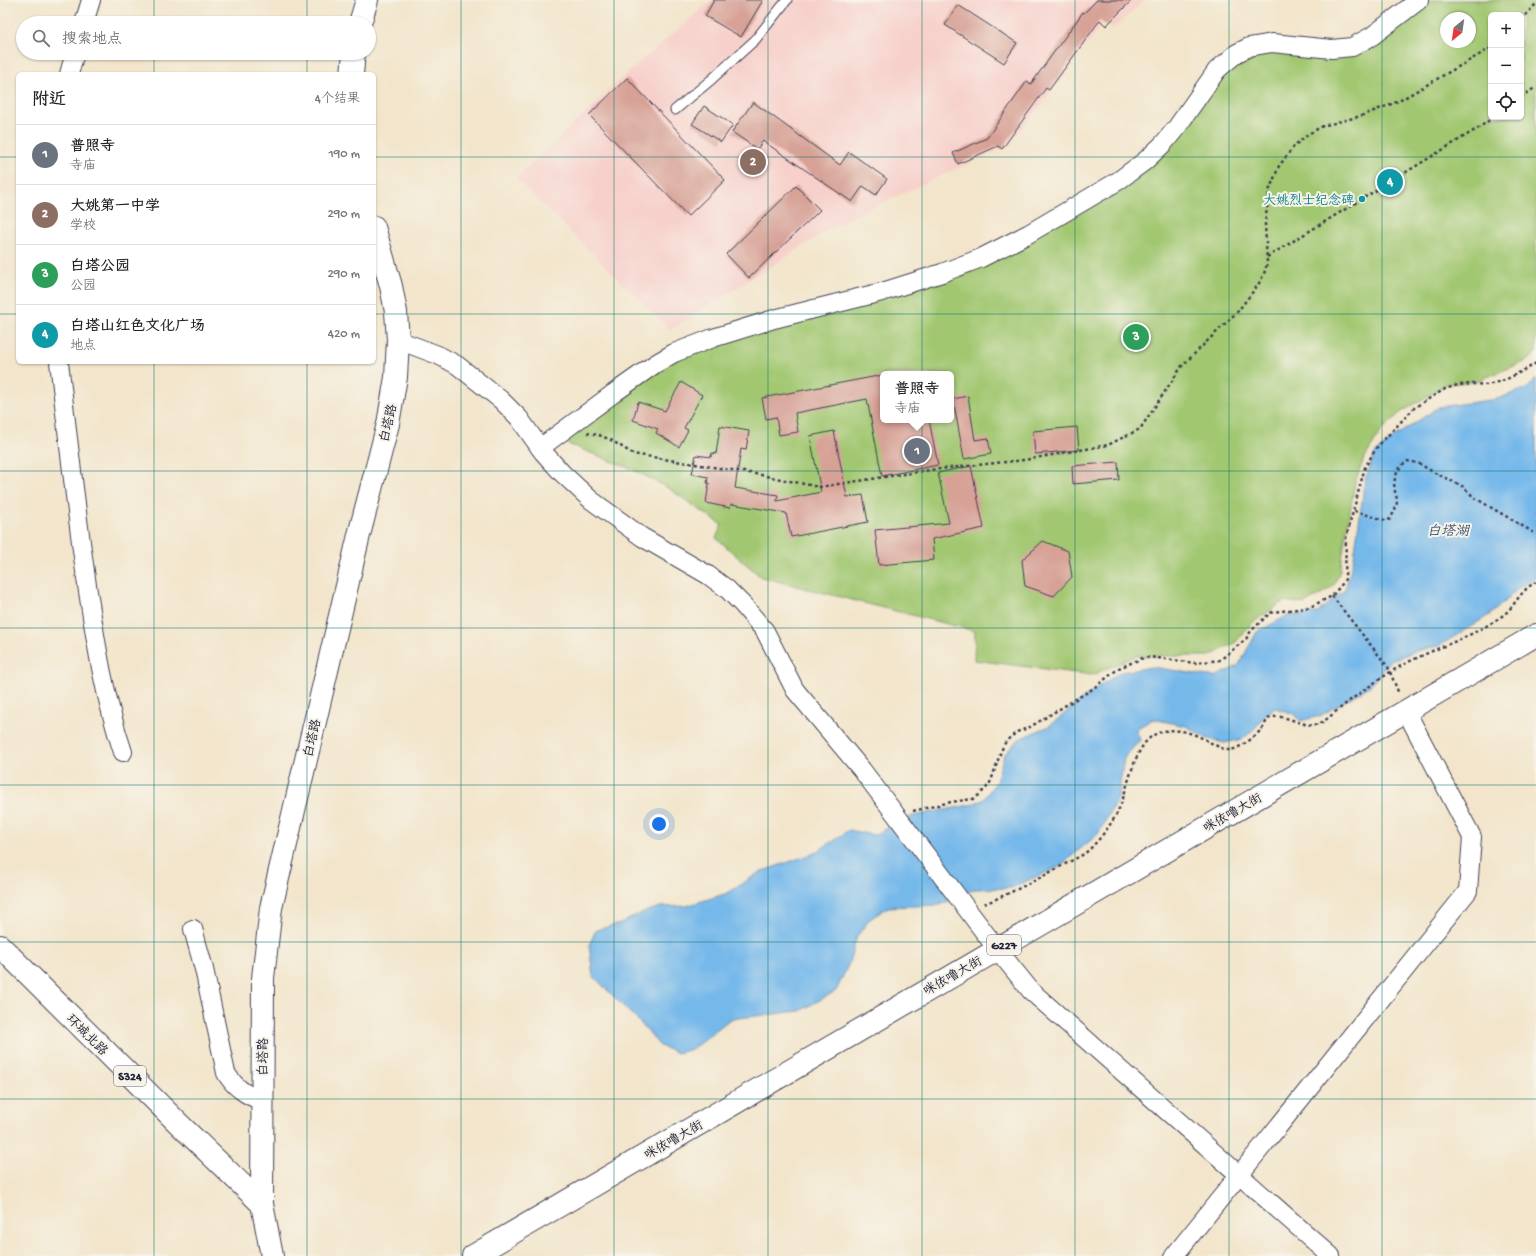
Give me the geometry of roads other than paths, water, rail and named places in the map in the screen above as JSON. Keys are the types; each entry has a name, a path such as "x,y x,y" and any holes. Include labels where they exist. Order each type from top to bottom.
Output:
{"main road":[{"path":"362,16 366,0"},
{"path":"352,72 353,60"},
{"name":"白塔路","path":"272,1256 262,1204 263,978 271,908 357,543 388,424 396,378 398,340 396,312 391,286 376,234"},
{"name":"咪依噜大街","path":"473,1256 1536,635"},
{"name":"环城北路","path":"0,946 175,1121 262,1204"}],"street":[{"path":"86,16 91,0"},
{"path":"540,448 614,393 655,364 674,353 713,338 774,319 882,292 942,273 981,258 1028,234 1118,181 1145,161 1163,144 1177,127 1217,70 1237,53 1256,45 1272,43 1332,49 1352,47 1372,36 1418,0"},
{"path":"70,72 73,60"},
{"path":"398,340 438,355 457,365 501,400 519,418 540,448 562,473 591,500 642,537 708,575 743,605 765,631 795,690 862,770 997,949 1031,991 1332,1256"},
{"path":"59,364 77,514 96,641 106,694 123,752"},
{"path":"1174,1256 1468,891 1472,836 1406,711"},
{"path":"193,929 204,969 226,1073 232,1083 241,1091 262,1101"}],"lane":[{"path":"675,110 755,40 787,0"}],"water":[{"name":"白塔湖","path":"1536,379 1536,578 1519,588 1491,614 1439,646 1419,650 1391,660 1370,686 1320,716 1300,721 1295,714 1275,708 1265,715 1255,728 1243,739 1224,743 1206,738 1186,726 1153,719 1136,729 1140,740 1124,758 1118,798 1098,834 1059,867 1011,888 975,889 940,905 888,907 870,919 857,936 849,963 836,991 800,1011 730,1019 692,1049 677,1053 660,1046 643,1026 593,976 589,945 596,930 619,924 642,913 660,907 686,906 728,893 760,872 815,853 849,830 873,835 913,816 970,805 983,800 996,782 1004,755 1019,739 1049,726 1098,687 1121,672 1152,667 1215,677 1238,666 1257,632 1287,616 1317,613 1345,590 1354,557 1365,480 1375,453 1397,435 1439,407 1497,399 1528,388"}],"place":[{"name":"大姚第一中学","path":"753,162"},
{"name":"白塔山红色文化广场","path":"1390,182"},
{"name":"大姚烈士纪念碑","path":"1362,199"},
{"name":"白塔公园","path":"1136,337"},
{"name":"普照寺","path":"917,451"}]}
